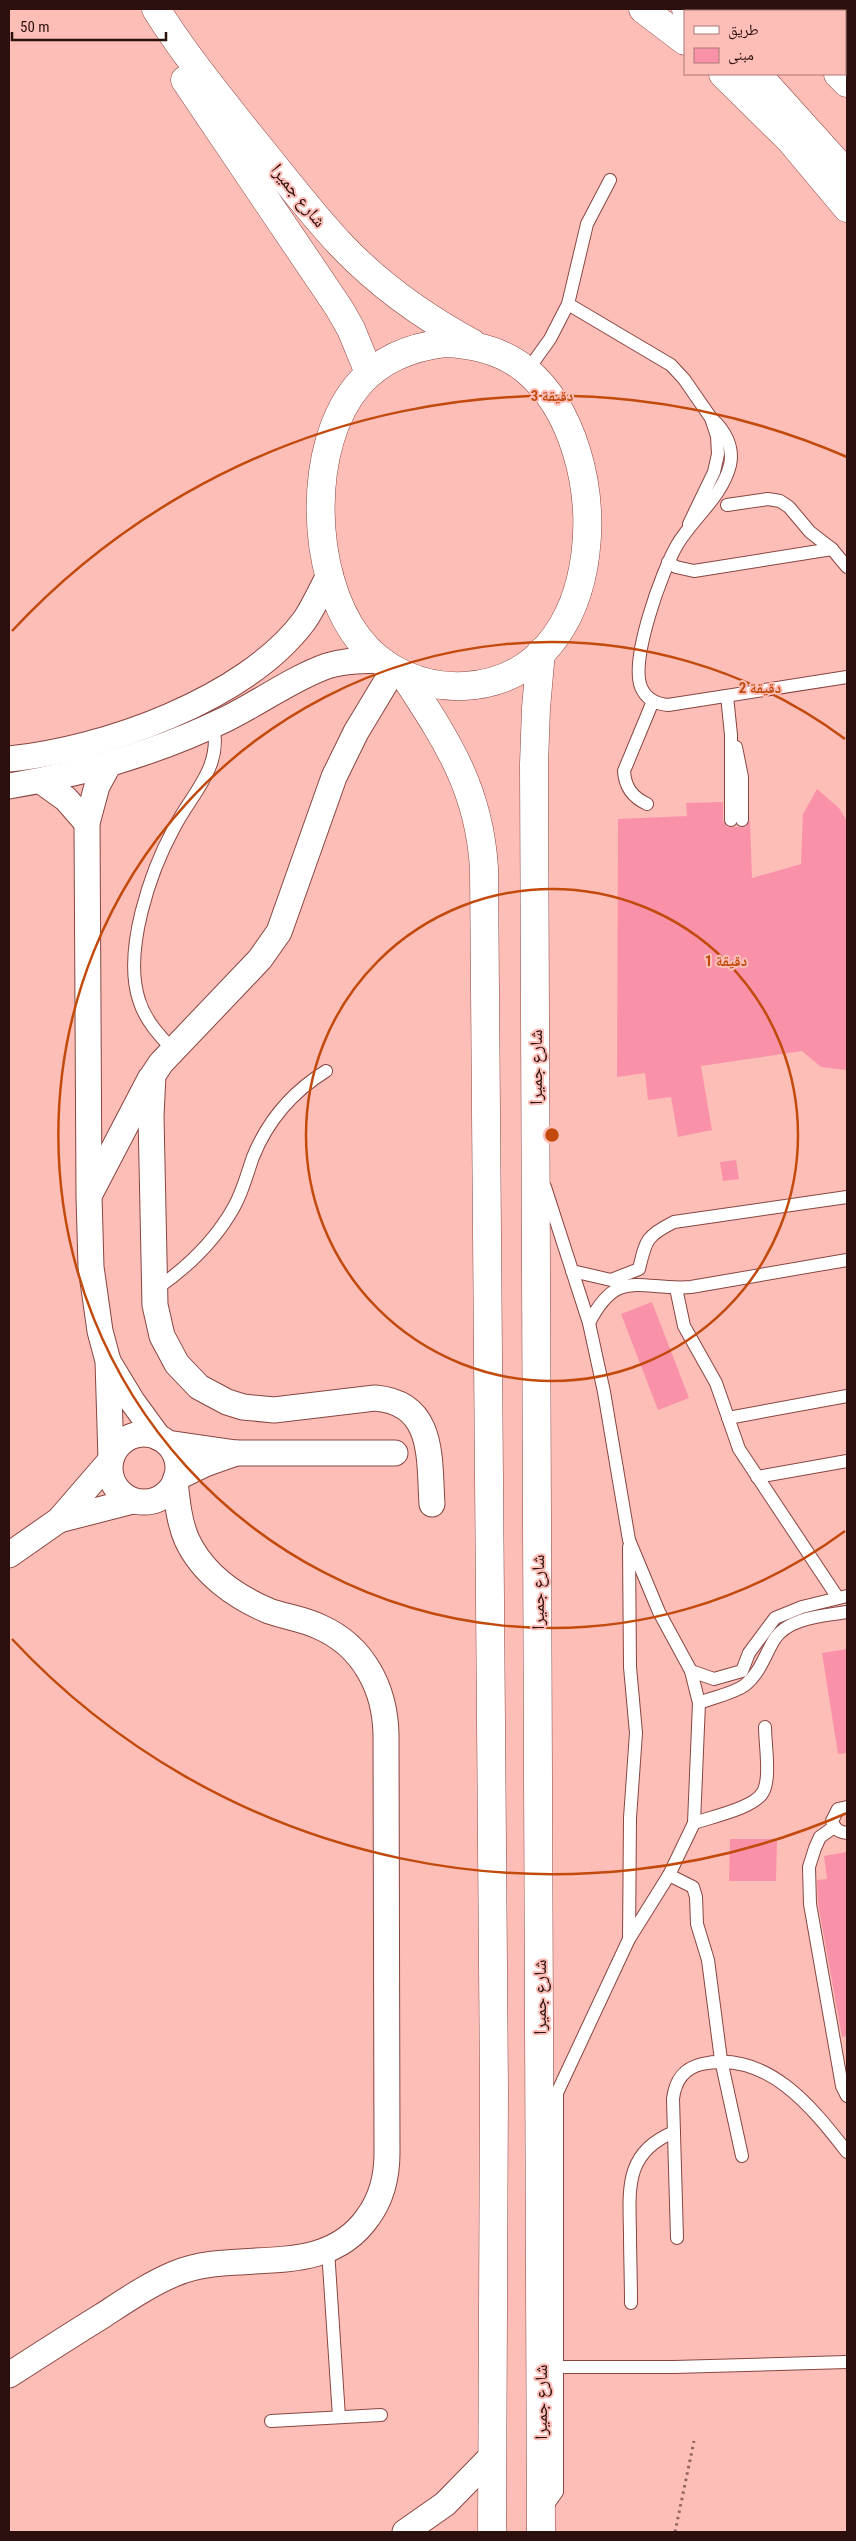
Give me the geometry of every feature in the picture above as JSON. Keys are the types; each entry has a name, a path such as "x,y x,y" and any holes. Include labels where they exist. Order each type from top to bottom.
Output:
{"main road":[{"name":"شارع جميرا","path":"135,9 339,308 358,343 370,373"},
{"name":"شارع جميرا","path":"156,9 218,95 319,221 342,246 366,269 419,311 477,346"},
{"path":"643,9 684,40"},
{"path":"724,75 791,140 847,208"},
{"path":"757,75 847,174"},
{"path":"392,668 437,685 476,684 518,670 541,652 562,626 575,602 584,563 587,512 581,468 568,428 548,396 527,371 512,360 477,346 444,343 420,347 396,355 370,373 348,398 339,415 326,456 320,504 324,551 335,596 350,627 392,668 453,753 464,775 478,821 484,868 493,1945 492,2532"},
{"name":"شارع جميرا","path":"540,2524 534,745 541,652"}],"street":[{"path":"9,759 63,751 100,741 146,726 207,697 272,655 304,621 330,574"},
{"path":"9,786 41,781 109,764 213,725 327,666 352,660 392,668 356,732 334,777 279,932 260,959 173,1050 153,1075 140,1095 88,1196"},
{"path":"9,2375 141,2290 176,2273 215,2263 295,2258 328,2250 354,2234 369,2217 380,2197 387,2168 386,1744 382,1701 370,1670 348,1645 321,1627 272,1612 238,1595 209,1571 187,1540 164,1519 136,1501 126,1497 114,1486 110,1470 108,1361 100,1332 94,1292 88,1196 87,823 96,786 109,764"},
{"path":"41,781 66,799 87,823"},
{"path":"153,1075 151,1116 156,1289 158,1321 169,1351 188,1376 213,1396 243,1407 258,1409 374,1398 386,1399 405,1407 420,1422 426,1437 432,1504"},
{"path":"108,1361 132,1401 177,1459 176,1479 179,1511 187,1540"},
{"path":"9,1556 59,1520 110,1460 119,1445 134,1436 151,1435 163,1440 236,1453 395,1453"},
{"path":"59,1520 136,1501 156,1500 164,1495 176,1479 205,1464 236,1453"},
{"path":"405,2532 445,2504 492,2456"}],"lane":[{"path":"527,371 550,339 568,304 587,224 610,180"},
{"path":"568,304 671,365 684,379 726,437 731,460 726,475 711,501 688,528 668,562 652,602 640,664 639,681 642,689 652,701 668,705 847,677"},
{"path":"727,505 768,499 780,501 789,507 810,532 832,549 847,567"},
{"path":"668,562 676,567 694,571 832,549"},
{"path":"727,696 736,820"},
{"path":"647,804 632,794 625,779 624,771 652,701"},
{"path":"173,1050 153,1028 139,1001 135,986 135,956 143,911 161,855 173,828 205,780 212,764 216,747 213,725"},
{"path":"156,1289 187,1266 213,1238 234,1206 266,1128 299,1090 326,1071"},
{"path":"535,1159 589,1323 604,1392 629,1540 630,1667 636,1733 630,1818 629,1939"},
{"path":"643,1283 639,1269 646,1241 659,1230 674,1222 847,1197"},
{"path":"589,1323 599,1304 613,1292 628,1284 643,1283 676,1288 847,1260"},
{"path":"572,1271 611,1280 639,1269"},
{"path":"676,1288 684,1326 716,1383 739,1449 804,1546 843,1597 802,1607 775,1618 756,1647 749,1653 742,1671 714,1678 691,1671"},
{"path":"728,1418 847,1396"},
{"path":"757,1476 847,1461"},
{"path":"540,2524 557,2492 557,2093 629,1939 669,1875 694,1823 699,1703 691,1671 659,1612 629,1540"},
{"path":"699,1703 744,1685 758,1670 774,1640 784,1629 800,1621 847,1612"},
{"path":"694,1823 745,1807 759,1799 766,1784 765,1727"},
{"path":"847,1807 838,1808 833,1814 834,1827 840,1832 847,1833"},
{"path":"834,1827 820,1837 809,1867 810,1904 842,2086 847,2096"},
{"path":"669,1875 693,1887 696,1897 697,1924 708,1960 721,2060 742,2156"},
{"path":"677,2238 673,2099 677,2082 682,2075 696,2065 721,2060 749,2067 781,2082 814,2109 847,2152"},
{"path":"631,2302 629,2194 632,2174 648,2148 655,2141 674,2132"},
{"path":"328,2250 339,2417"},
{"path":"558,2368 847,2362"},
{"path":"271,2421 381,2415"}],"path":[{"path":"675,2532 694,2441"}],"building":[{"path":"817,789 839,808 847,821 847,1070 821,1067 802,1051 701,1066 712,1130 678,1137 671,1097 648,1100 645,1073 617,1077 618,819 687,816 686,803 723,802 723,820 727,827 746,827 750,820 752,878 801,864 803,814"},
{"path":"736,1160 739,1179 723,1181 720,1162"},
{"path":"652,1302 689,1398 658,1410 621,1314"},
{"path":"847,1649 847,1753 838,1754 822,1653"},
{"path":"730,1839 777,1839 776,1881 729,1881"},
{"path":"847,1852 847,2036 842,2037 818,1903 817,1880 827,1879 824,1856"}]}
